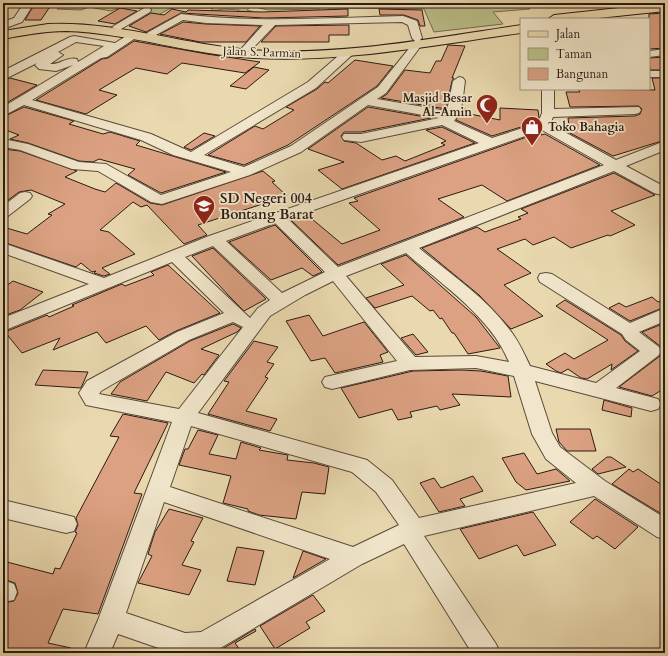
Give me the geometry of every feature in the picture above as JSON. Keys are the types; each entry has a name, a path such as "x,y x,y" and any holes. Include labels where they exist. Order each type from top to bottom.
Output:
{"main road":[{"path":"563,18 665,7"},
{"path":"601,18 665,11"},
{"name":"Jalan S. Parman","path":"3,31 36,25 82,23 112,35 152,33 247,48 275,49 337,47 520,29"},
{"name":"Jalan S. Parman","path":"3,35 39,29 74,28 112,35 232,52 286,54 349,52 520,23"}],"street":[{"path":"3,26 18,20 26,8"},
{"path":"3,120 29,103 112,35 146,10"},
{"path":"3,142 23,147 75,165 95,167 159,200 245,172 296,149 382,90 393,78 417,40 413,23 403,19 272,22 206,20 179,17 152,33"},
{"path":"247,48 272,22"},
{"path":"3,68 74,28"},
{"path":"3,76 72,39 112,35"},
{"path":"3,112 111,46 110,43 112,35"},
{"path":"192,157 312,85 349,52"},
{"path":"650,54 665,52"},
{"path":"650,74 665,74"},
{"path":"650,79 652,88"},
{"path":"447,118 459,80"},
{"path":"545,119 548,90"},
{"path":"367,101 447,118 491,143"},
{"path":"29,103 146,137 192,157 245,172"},
{"path":"3,325 215,239 491,143 545,119 635,110"},
{"path":"349,137 361,138 447,118"},
{"path":"545,119 617,166 665,192"},
{"path":"96,653 111,620 184,417 264,312 280,300 336,274 617,166 665,145"},
{"path":"3,213 24,196"},
{"path":"279,218 336,274 410,364"},
{"path":"215,239 280,300"},
{"path":"409,246 490,318 512,347 522,371 547,444 564,462 597,487 665,530"},
{"path":"3,248 104,283"},
{"path":"173,256 237,314 251,330"},
{"path":"546,278 629,330 632,336 650,349 651,354 599,391"},
{"path":"237,314 183,336 94,386 89,393 90,397 94,400 184,417 359,466 373,473 420,528 487,653"},
{"path":"629,330 665,314"},
{"path":"332,382 410,364 476,362 522,371 651,404"},
{"path":"111,620 185,645 204,644 354,557 420,528 597,487"},
{"path":"157,491 354,557"},
{"path":"3,509 66,524"}],"green space":[{"path":"63,3 567,3 527,6 530,9 493,12 503,24 434,32 424,9 329,8 328,12 320,12 319,9 268,10 251,6 247,10 254,12 238,12 239,10 224,9 212,11 212,8 174,8 169,9 155,17 139,15 146,9 138,8 123,8 111,11 89,7 81,10 57,9"}],"building":[{"path":"34,5 51,5 41,20 25,20"},
{"path":"120,8 137,11 115,24 98,21"},
{"path":"172,9 186,12 188,10 262,12 348,9 348,16 264,18 181,13 146,32 129,26 151,13 164,15"},
{"path":"379,9 422,10 425,26 420,26 418,20 404,15 380,15"},
{"path":"665,13 665,48 650,49 649,14"},
{"path":"183,22 260,26 246,42 200,42 160,34"},
{"path":"349,25 349,35 329,35 329,42 261,42 276,26"},
{"path":"134,41 260,62 245,73 182,63 167,74 136,68 99,90 117,95 86,114 36,100"},
{"path":"448,45 465,46 452,78 454,78 446,109 381,98 387,94 405,70 430,73 436,61 441,61"},
{"path":"665,57 665,70 650,70 650,58"},
{"path":"355,60 393,66 377,86 288,145 244,165 208,155 255,126 263,129 294,110 286,107 317,89 325,82 328,83"},
{"path":"254,67 269,70 246,89 230,86"},
{"path":"10,78 37,85 3,105 3,81"},
{"path":"652,78 665,78 665,140 613,156 570,133 568,118 635,116 640,114 642,109 639,106 570,107 566,92 580,92 579,90 655,90"},
{"path":"24,107 74,121 69,124 103,134 110,132 140,141 136,145 226,172 161,193 128,175 135,169 99,159 93,162 79,161 28,143 10,139 19,135 3,129 3,117"},
{"path":"368,107 431,118 361,132 344,132 341,136 344,141 356,143 382,160 396,156 405,161 445,145 441,143 446,141 426,130 442,127 475,143 342,189 318,170 344,162 308,149"},
{"path":"462,108 470,110 470,114 500,120 500,108 538,110 539,117 537,122 492,136 456,120"},
{"path":"541,132 541,135 545,134 600,165 507,201 482,185 438,199 464,217 338,265 291,220 306,214 342,244 380,230 349,203 358,201 354,198"},
{"path":"204,133 215,136 191,150 184,147"},
{"path":"3,149 20,151 77,171 65,177 95,189 105,192 116,183 150,203 162,205 263,171 275,181 272,182 287,196 198,225 207,235 184,244 147,205 141,207 133,202 100,230 109,232 135,254 102,268 110,274 104,276 94,273 96,271 92,272 81,263 76,267 3,242 3,227 27,234 52,215 48,214 65,204 31,190 19,192 3,204"},
{"path":"614,173 655,195 611,211 635,225 610,236 608,235 571,248 554,237 533,245 525,239 497,249 531,273 504,285 543,316 511,329 479,295 422,248 477,227 485,232 521,219 518,217 528,213 521,209"},
{"path":"275,225 322,272 313,276 302,268 271,280 229,242"},
{"path":"213,248 266,299 244,311 192,256"},
{"path":"406,255 476,317 500,348 468,354 442,318 440,319 433,310 430,311 412,296 375,308 366,298 404,285 381,264"},
{"path":"168,265 220,313 176,331 159,340 146,326 106,343 97,332 53,350 60,338 22,353 5,332 47,315 49,317 74,306 72,305 122,284 125,286 154,275 151,272"},
{"path":"13,281 43,292 20,310 3,316 3,288"},
{"path":"652,297 658,302 665,299 665,307 630,321 609,308 619,303 626,307"},
{"path":"565,300 621,335 625,341 638,351 611,370 612,364 587,379 581,378 568,369 561,373 556,371 546,364 565,353 574,359 608,340 556,306"},
{"path":"309,315 323,336 364,322 388,352 380,355 383,362 335,373 325,358 311,361 286,321"},
{"path":"665,323 665,388 652,396 619,387 660,356 662,352 660,346 642,332"},
{"path":"233,324 241,328 237,332 201,349 219,355 204,375 202,374 194,383 166,372 147,401 111,394 120,382 190,341"},
{"path":"413,334 428,352 416,355 401,338"},
{"path":"254,341 278,347 267,362 274,364 265,377 268,378 246,411 277,419 270,431 208,414 229,382 224,381"},
{"path":"43,370 88,372 81,388 35,385"},
{"path":"413,371 481,371 508,376 511,397 452,394 460,405 440,410 437,406 410,412 412,417 398,420 392,409 359,418 341,388"},
{"path":"604,400 632,408 631,417 602,410"},
{"path":"123,414 168,423 134,493 142,494 98,614 63,609 48,643 71,648 70,653 3,653 3,603 14,601 18,593 15,583 3,579 3,561 53,574 55,568 60,569 77,533 75,532 78,525 76,518 119,437 110,436"},
{"path":"556,429 590,429 596,451 567,451 559,442"},
{"path":"198,430 218,435 209,454 236,459 241,442 261,448 259,450 288,455 287,460 314,463 329,467 325,494 302,492 296,519 259,515 248,511 248,509 223,503 231,476 179,465 185,449 188,449"},
{"path":"524,453 537,474 556,469 570,481 526,490 516,482 502,458"},
{"path":"607,457 611,457 626,467 598,474 592,469"},
{"path":"629,469 633,472 638,469 665,487 665,516 612,484"},
{"path":"473,476 483,491 460,499 465,506 439,512 420,483 434,478 441,488"},
{"path":"595,499 638,527 615,549 597,536 593,539 570,522"},
{"path":"169,509 203,518 191,541 194,542 182,565 201,570 189,595 138,583 152,556 148,554 155,532"},
{"path":"533,512 556,545 524,556 517,545 479,559 460,529"},
{"path":"237,547 264,551 255,585 227,581"},
{"path":"303,551 326,559 293,578"},
{"path":"313,595 325,611 306,622 310,628 275,649 260,626"},
{"path":"255,629 256,631 235,643 242,653 221,653 219,651"}],"place":[{"name":"Masjid Besar Al-Amin","path":"487,124"},
{"name":"Toko Bahagia","path":"532,146"},
{"name":"SD Negeri 004 Bontang Barat","path":"204,226"}]}
